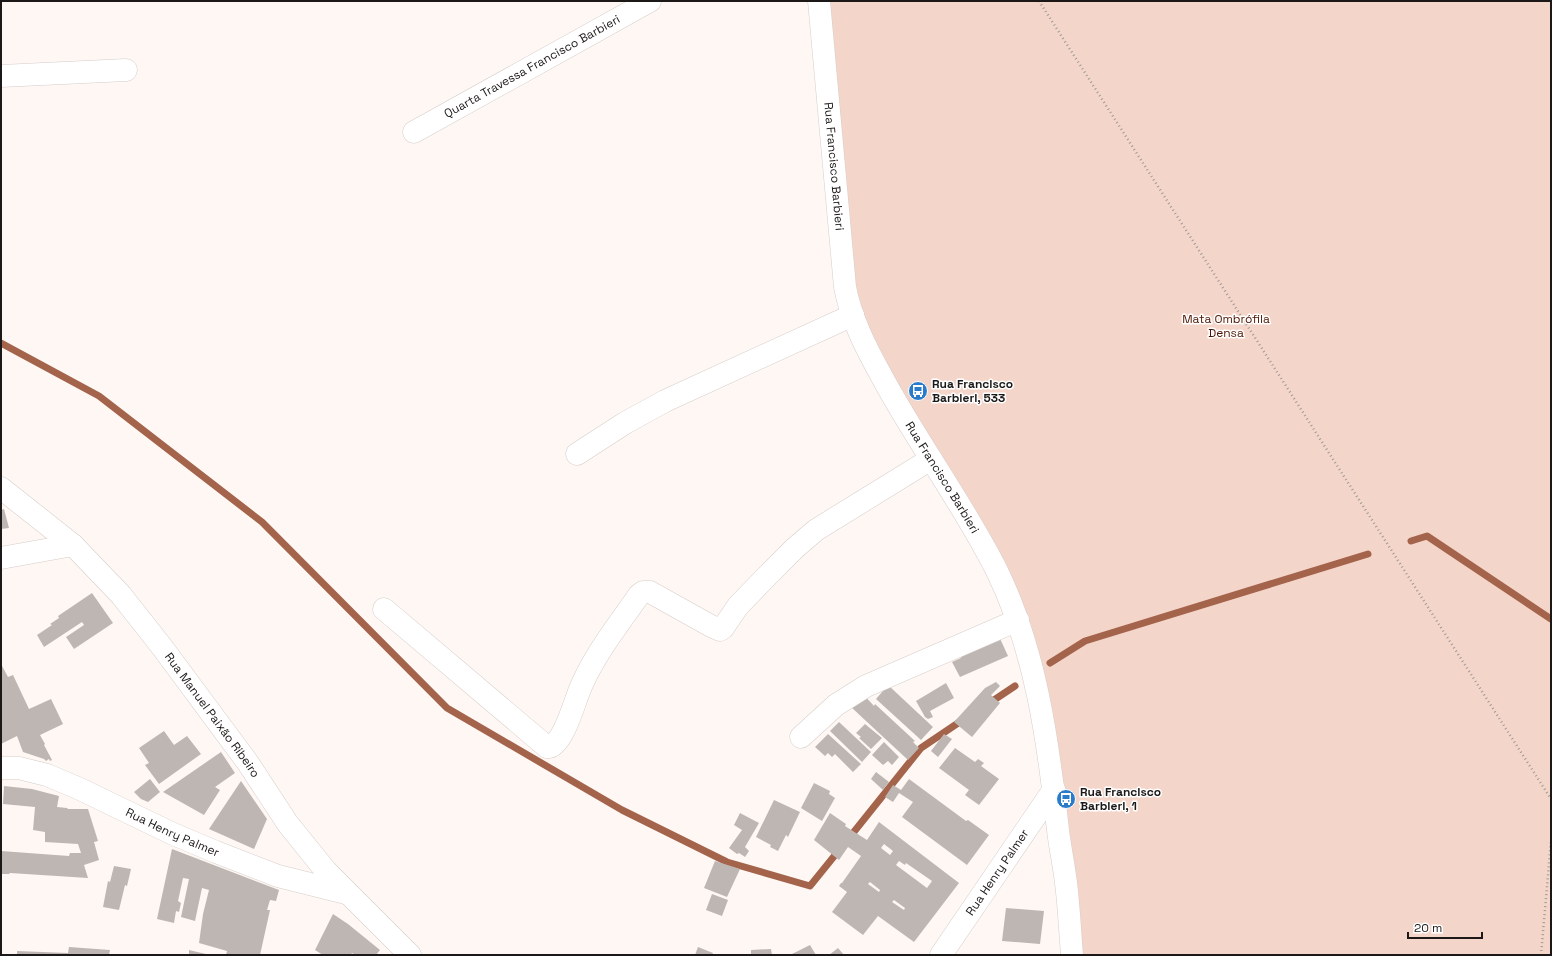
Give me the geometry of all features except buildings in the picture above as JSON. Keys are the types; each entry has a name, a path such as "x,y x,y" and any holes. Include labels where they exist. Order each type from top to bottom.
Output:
{"street":[{"name":"Quarta Travessa Francisco Barbieri","path":"414,132 650,1"},
{"name":"Rua Francisco Barbieri","path":"819,1 845,287 848,304 865,346 892,397 931,459 995,567 1018,620 1043,718 1066,884 1072,955"},
{"path":"1,76 126,70"},
{"path":"577,454 625,423 665,401 853,315"},
{"path":"384,609 547,747 550,747 553,746 559,739 568,723 579,692 594,659 639,595 643,592 650,592 720,630 738,606 753,590 795,548 816,530 931,459"},
{"name":"Rua Manuel Paixão Ribeiro","path":"1,488 73,545 121,595 162,647 248,763 288,824 346,893 410,955"},
{"path":"1,558 73,545"},
{"path":"802,737 836,706 866,686 1018,620"},
{"name":"Rua Henry Palmer","path":"1,768 19,768 47,775 80,789 171,834 216,852 278,876 346,893"},
{"name":"Rua Henry Palmer","path":"941,955 1054,789"}],"path":[{"path":"1040,1 1551,799"},
{"path":"1541,955 1551,841"}],"green space":[{"name":"Mata Ombrófila Densa","path":"817,1 1551,1 1551,955 1065,955 1065,880 1013,608 848,300"}],"waterway":[{"path":"1,343 99,396 262,522 447,708 622,810 727,862 810,886 840,849"},
{"path":"1411,541 1427,536 1551,619"},
{"path":"1050,663 1085,641 1368,554"},
{"path":"988,704 1015,686"},
{"path":"849,838 921,748 964,719"}],"place":[{"name":"Rua Francisco Barbieri, 533","path":"918,391"},
{"name":"Rua Francisco Barbieri, 1","path":"1066,799"}]}
